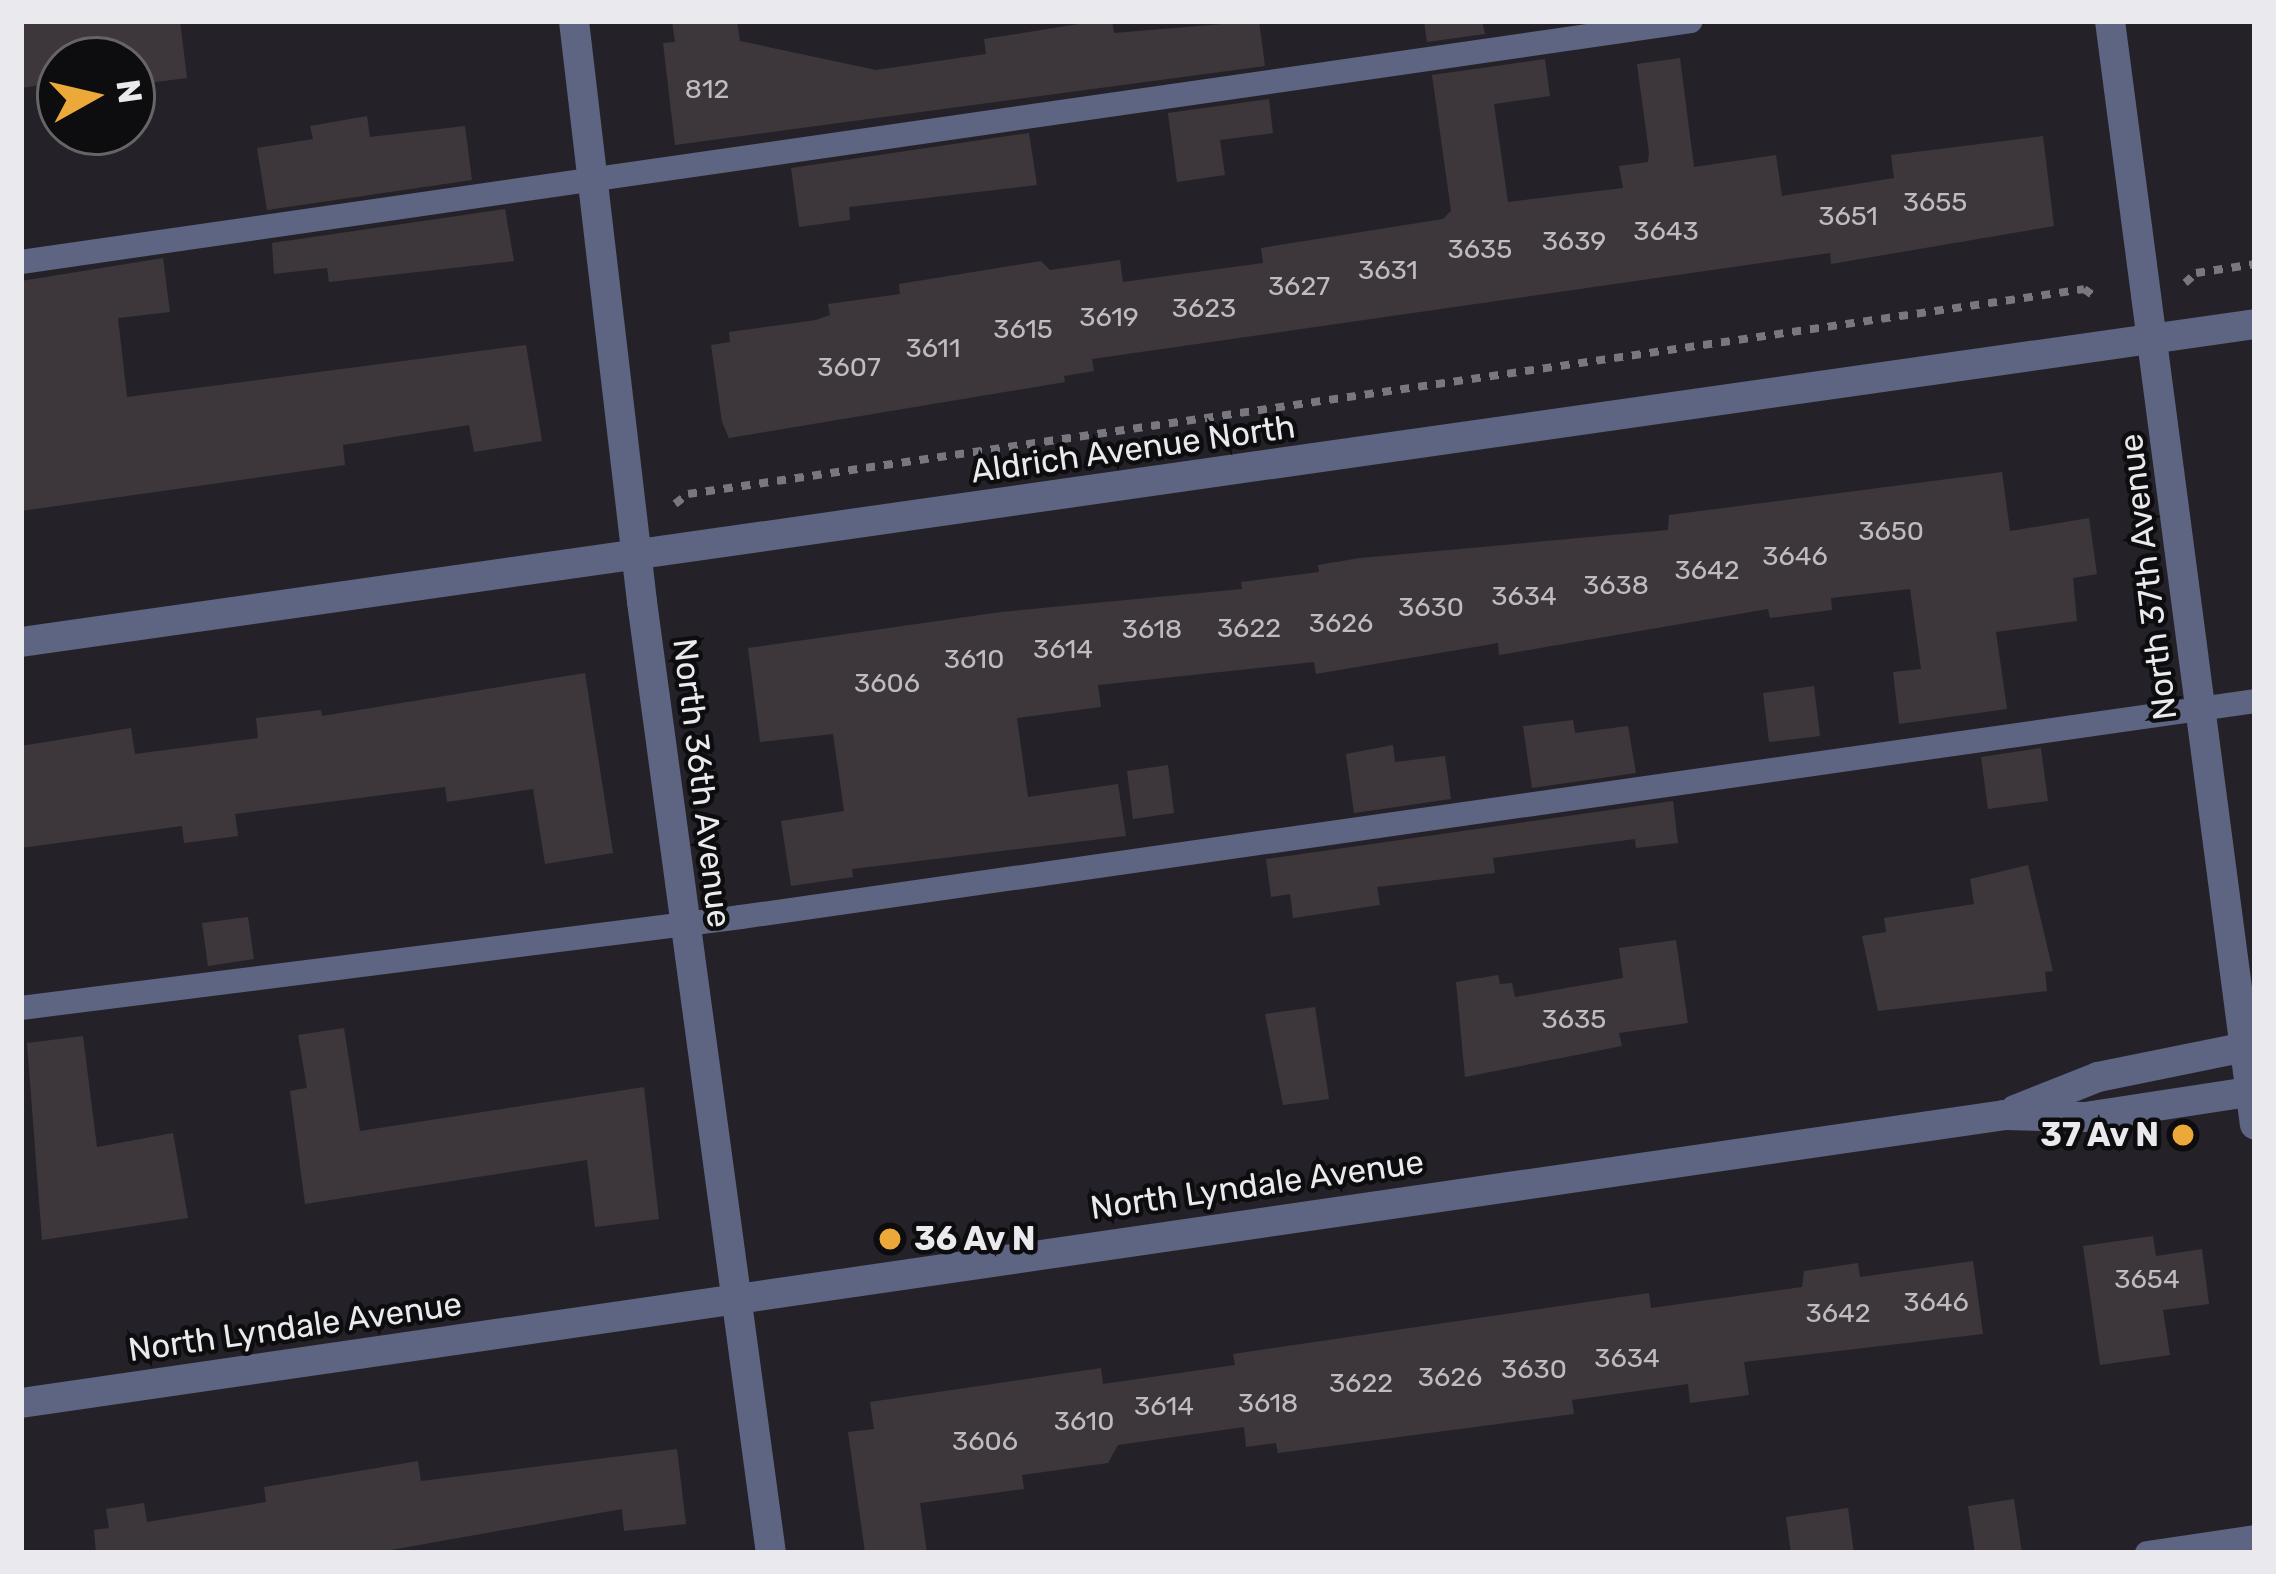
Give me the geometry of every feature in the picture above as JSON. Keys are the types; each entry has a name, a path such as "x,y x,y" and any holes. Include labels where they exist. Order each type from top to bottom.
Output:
{"street":[{"name":"North 36th Avenue","path":"574,21 598,182 683,923 771,1553"},
{"name":"North 37th Avenue","path":"2110,21 2156,338 2200,709 2250,1045 2255,1125"},
{"name":"Aldrich Avenue North","path":"21,642 2255,324"},
{"name":"North Lyndale Avenue","path":"2004,1115 2098,1077 2250,1045"},
{"name":"North Lyndale Avenue","path":"21,1403 2004,1115 2085,1117 2253,1091"}],"lane":[{"path":"21,262 1691,21"},
{"path":"21,1008 683,923 2255,700"},
{"path":"2147,1553 2255,1537"}],"path":[{"path":"2184,284 2196,273 2255,264"},
{"path":"675,504 688,494 1848,323 2084,289 2094,296"}],"building":[{"path":"21,21 180,21 187,78 156,82 156,36 36,36 36,86 21,88"},
{"path":"672,21 737,21 740,41 876,70 986,54 984,39 1098,21 1112,21 1114,33 1259,21 1265,66 675,145 663,43 675,42"},
{"path":"1424,21 1482,21 1485,34 1427,42"},
{"path":"1680,58 1694,167 1776,155 1782,196 1894,178 1891,155 2043,136 2054,226 1831,264 1830,253 1092,359 1094,371 1064,376 1065,382 729,438 722,422 711,345 730,342 729,332 816,320 830,315 828,304 900,294 899,284 1041,261 1050,270 1120,260 1123,282 1263,263 1261,248 1443,219 1451,211 1432,75 1545,59 1550,96 1494,104 1508,202 1623,188 1619,166 1648,162 1637,64"},
{"path":"1269,99 1273,133 1220,140 1225,175 1177,182 1168,113"},
{"path":"367,116 370,137 465,126 472,180 267,210 257,148 313,139 310,126"},
{"path":"1029,133 1037,185 849,207 850,220 799,227 791,168"},
{"path":"505,209 514,261 329,282 327,268 274,274 272,243"},
{"path":"163,258 170,312 118,318 127,397 526,345 542,441 474,452 469,425 343,445 345,465 21,511 21,281"},
{"path":"2002,472 2010,531 2089,518 2097,574 2073,578 2077,621 1996,632 2007,709 1899,724 1893,672 1921,669 1910,589 1831,598 1832,610 1770,618 1768,609 1499,655 1498,643 1316,674 1314,662 1098,685 1101,707 1017,718 1028,797 1118,784 1126,836 852,869 853,877 791,886 781,821 844,811 833,734 760,742 748,648 1001,612 1242,589 1241,582 1319,572 1318,565 1360,558 1668,530 1669,515"},
{"path":"585,673 613,853 545,864 533,789 447,802 445,787 235,814 238,836 184,843 182,826 21,848 21,746 131,728 135,754 258,738 256,718 321,710 322,716"},
{"path":"1814,686 1820,736 1769,742 1763,693"},
{"path":"1573,720 1575,733 1628,726 1636,773 1532,788 1523,726"},
{"path":"1393,745 1395,762 1445,756 1451,799 1354,813 1346,754"},
{"path":"2041,748 2048,801 1988,809 1981,757"},
{"path":"1168,765 1174,813 1133,819 1127,771"},
{"path":"1673,801 1678,843 1636,848 1635,839 1493,858 1495,873 1377,887 1380,905 1293,918 1290,894 1271,897 1266,859"},
{"path":"2028,865 2053,971 2045,972 2047,991 1878,1011 1862,936 1886,932 1884,918 1974,904 1970,879"},
{"path":"248,917 254,959 208,966 202,923"},
{"path":"1676,940 1688,1023 1619,1033 1622,1046 1465,1077 1456,982 1498,975 1500,984 1512,983 1515,997 1623,978 1619,948"},
{"path":"1315,1007 1329,1099 1283,1105 1265,1014"},
{"path":"344,1028 360,1131 644,1087 659,1219 595,1227 587,1160 305,1204 290,1091 307,1088 298,1035"},
{"path":"83,1036 97,1147 173,1133 188,1218 42,1240 27,1043"},
{"path":"2153,1236 2156,1256 2202,1249 2209,1304 2163,1310 2170,1355 2100,1365 2083,1246"},
{"path":"1973,1261 1983,1334 1744,1362 1749,1395 1690,1403 1688,1384 1572,1400 1574,1414 1278,1453 1276,1443 1246,1447 1244,1427 1118,1445 1108,1463 1022,1475 1024,1489 920,1503 927,1553 865,1553 848,1432 874,1429 870,1402 1101,1368 1103,1384 1235,1365 1233,1354 1649,1293 1651,1308 1802,1287 1804,1271 1858,1263 1860,1277"},
{"path":"677,1449 686,1524 624,1531 622,1509 374,1553 96,1553 94,1530 109,1528 106,1509 144,1503 147,1522 266,1502 264,1487 418,1461 421,1481"},
{"path":"2014,1499 2022,1553 1975,1553 1968,1506"},
{"path":"1848,1508 1854,1553 1791,1553 1786,1517"}],"place":[{"name":"37 Av N","path":"2183,1135"},
{"name":"36 Av N","path":"890,1239"}]}
